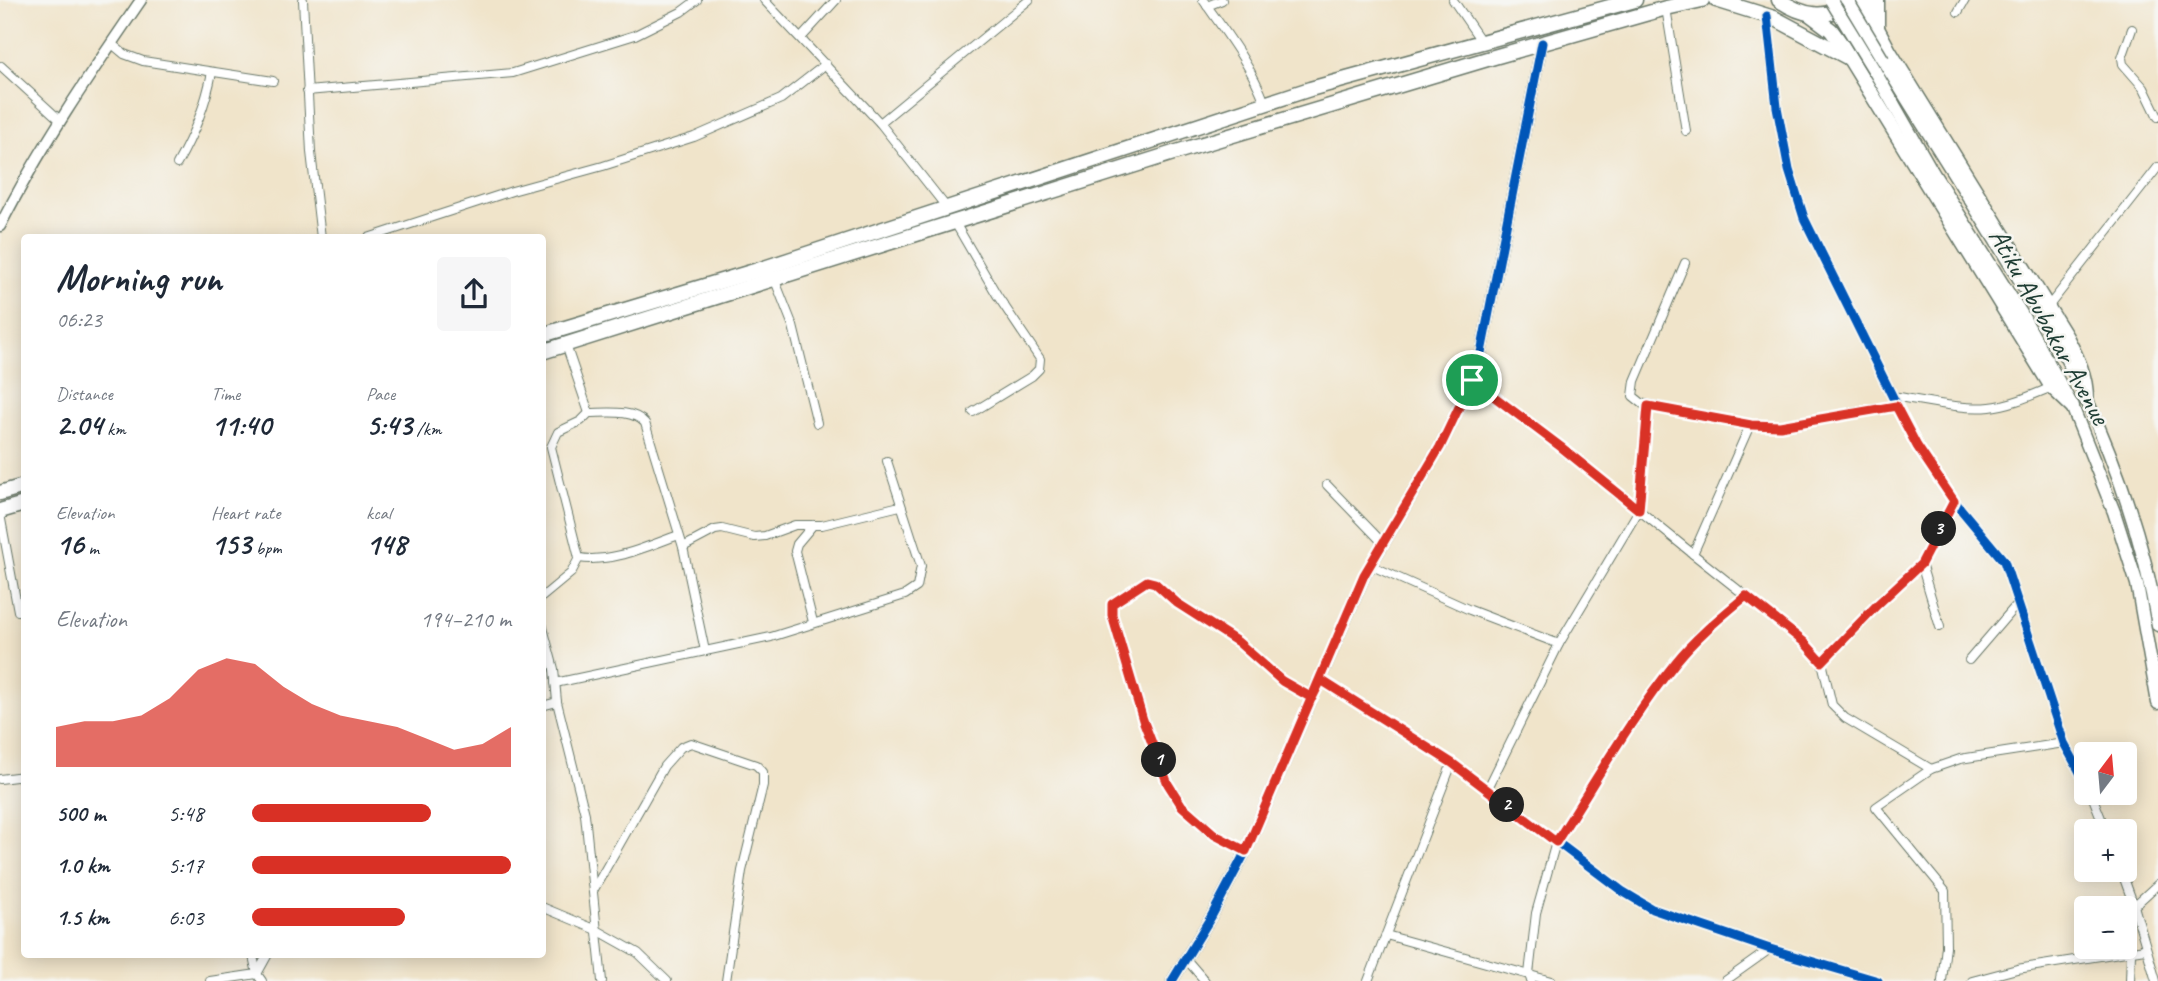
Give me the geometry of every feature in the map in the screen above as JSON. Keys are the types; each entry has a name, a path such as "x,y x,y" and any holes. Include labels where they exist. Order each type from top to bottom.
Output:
{"highway":[{"path":"546,351 951,214 1265,103 1635,0"},
{"path":"951,214 1542,43 1702,0"},
{"path":"1716,0 1796,28 1851,59"},
{"path":"1779,0 1811,15 1830,30 1851,59 2052,387 2072,406"},
{"path":"1811,15 1837,10 1847,0"},
{"path":"1862,0 1877,29 2048,307 2082,370 2086,383 2086,399"},
{"path":"1877,0 1877,29"},
{"path":"546,334 772,273"},
{"path":"0,493 21,486"},
{"path":"0,513 21,505"}],"main road":[{"name":"Atiku Abubakar Avenue","path":"1831,0 1933,173 2022,315 2072,406 2115,512 2137,584 2158,703"},
{"name":"Atiku Abubakar Avenue","path":"1847,0 2054,337 2086,399 2109,452 2132,519 2158,625"}],"street":[{"path":"0,226 17,192 61,121 141,0"},
{"path":"303,0 311,152 321,234"},
{"path":"307,90 513,73 635,35 681,12 697,0"},
{"path":"764,0 880,123 951,214 991,286 1040,359 1039,369 1032,376 973,412"},
{"path":"801,38 836,0"},
{"path":"880,123 1029,0"},
{"path":"1222,0 1205,3 1237,47 1265,103"},
{"path":"1454,0 1481,41"},
{"path":"1958,12 1965,0"},
{"path":"1666,8 1686,131"},
{"path":"1768,16 1777,107 1789,170 1804,218 1917,446 1954,501 2001,555 2064,743 2074,761"},
{"path":"2132,29 2122,58 2123,64 2144,88 2158,117"},
{"path":"1172,981 1211,917 1246,851 1370,565 1440,447 1478,368 1542,43"},
{"path":"112,44 124,54 143,61 273,81"},
{"path":"380,234 512,191 694,137 781,99 826,64"},
{"path":"1,66 61,121"},
{"path":"177,164 193,135 212,72"},
{"path":"2048,307 2158,167"},
{"path":"1685,263 1635,381 1633,396 1648,406 1751,425 1780,426 1896,406"},
{"path":"772,273 793,326 817,423"},
{"path":"566,345 589,413"},
{"path":"1472,380 1561,447 1804,642 1822,662 1832,705 1845,718 1931,769"},
{"path":"1892,396 1991,407 2018,401 2052,387"},
{"path":"1487,790 1559,644 1639,510 1648,406"},
{"path":"546,594 571,573 579,558 551,447 558,432 581,421 589,413 640,417 645,423 683,547 705,651"},
{"path":"1693,554 1751,425"},
{"path":"555,684 771,637 905,595 917,587 921,566 887,461"},
{"path":"1327,485 1383,543"},
{"path":"1822,662 1921,564 1954,501"},
{"path":"683,547 715,530 722,529 754,537 765,536 795,525 822,525 900,506"},
{"path":"0,513 18,611"},
{"path":"813,525 796,544 795,551 813,622"},
{"path":"579,558 593,560 615,557 679,535"},
{"path":"1921,564 1940,627"},
{"path":"1370,565 1470,610 1559,644"},
{"path":"1246,851 1215,835 1182,806 1168,784 1143,720 1112,615 1112,604 1147,581 1155,583 1177,603 1238,642 1282,681 1312,698"},
{"path":"1530,977 1536,914 1556,842 1632,723 1675,662 1697,638 1746,596"},
{"path":"1969,660 2018,603"},
{"path":"546,639 554,669 557,702 585,814 602,981"},
{"path":"1321,680 1452,763 1622,891 1652,909 1770,949 1878,981"},
{"path":"546,705 557,702"},
{"path":"593,891 664,766 681,747 691,743 756,765 762,772 763,785 742,871 726,981"},
{"path":"1942,981 1946,946 1945,891 1876,807 1931,769 1960,759 2064,743"},
{"path":"1368,981 1452,763"},
{"path":"0,779 21,776"},
{"path":"2137,903 2158,884"},
{"path":"546,909 597,930 638,953 667,981"},
{"path":"2137,918 2156,981"},
{"path":"1386,935 1551,981"},
{"path":"1725,981 1770,949"},
{"path":"2137,951 2145,949"},
{"path":"254,958 260,977"},
{"path":"260,977 266,958"},
{"path":"1972,981 2017,969 2084,959"},
{"path":"2130,981 2131,959"},
{"path":"1186,960 1205,981"},
{"path":"210,981 260,977"}],"cycle path":[{"path":"1767,16 1777,107 1789,170 1804,218 1917,446 1954,501 2004,561 2064,743 2074,761"},
{"path":"1172,981 1211,917 1246,851 1365,575 1440,447 1478,368 1542,43"},
{"path":"1321,679 1452,763 1622,891 1652,909 1770,949 1878,981"}],"route":[{"path":"1472,380 1440,447 1364,575 1321,680 1246,851 1215,835 1182,806 1168,784 1143,720 1112,615 1112,604 1147,581 1155,583 1177,603 1238,642 1282,681 1312,698 1321,680 1452,763 1556,842 1632,723 1675,662 1697,638 1746,596 1804,642 1822,662 1921,564 1954,501 1917,446 1896,406 1780,426 1751,425 1648,406 1639,510 1472,380"}]}
